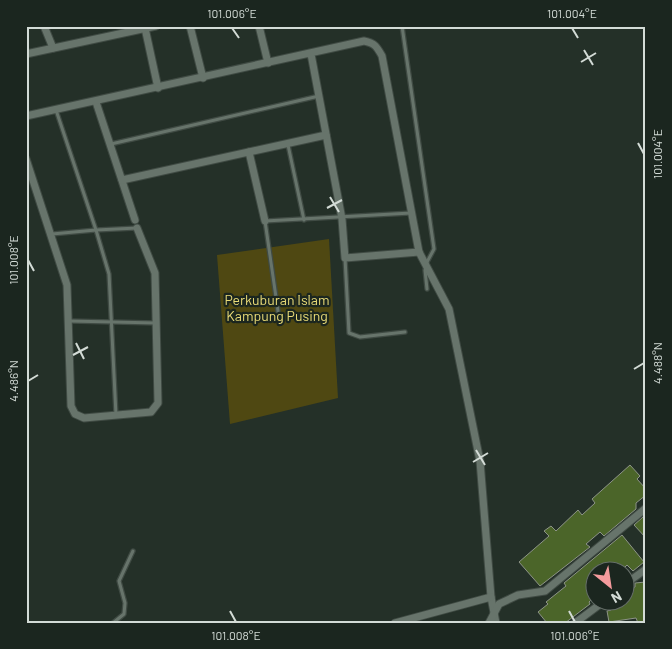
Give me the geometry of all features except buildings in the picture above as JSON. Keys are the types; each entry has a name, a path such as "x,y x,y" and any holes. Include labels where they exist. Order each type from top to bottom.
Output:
{"street":[{"path":"44,26 53,48"},
{"path":"26,54 125,30 156,26"},
{"path":"190,26 203,78"},
{"path":"259,26 268,64"},
{"path":"146,28 158,88"},
{"path":"26,116 268,64 364,41 376,46 382,56 419,252 449,309 480,460 491,597 496,623"},
{"path":"311,54 342,219 345,258 419,252"},
{"path":"26,159 67,285 71,406 75,414 84,418 151,412 158,403 155,274 136,224 96,102"},
{"path":"122,180 326,135"},
{"path":"249,152 265,222"},
{"path":"489,623 499,604 518,595 546,591 558,583 646,508"},
{"path":"634,578 646,569"},
{"path":"396,623 491,597"},
{"path":"575,623 590,612"}],"lane":[{"path":"402,26 434,249 425,266 427,289"},
{"path":"110,144 319,96"},
{"path":"56,110 109,274 116,415"},
{"path":"288,143 304,220"},
{"path":"279,318 265,222 342,219 412,213"},
{"path":"51,234 136,224"},
{"path":"345,258 349,333 360,337 405,332"},
{"path":"69,321 157,324"},
{"path":"113,623 124,614 125,603 119,581 134,551"}],"green space":[{"name":"Perkuburan Islam Kampung Pusing","path":"329,239 338,398 230,424 217,255"}]}
